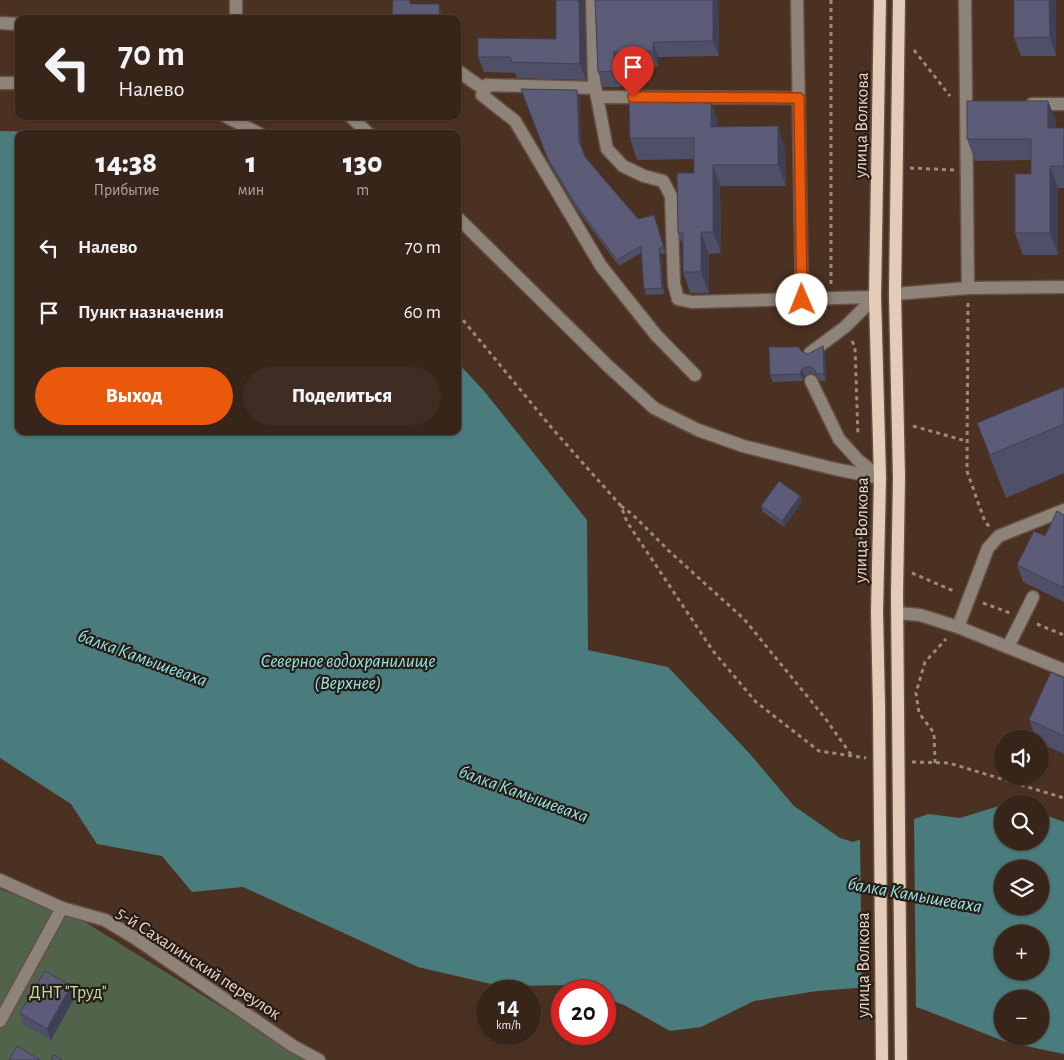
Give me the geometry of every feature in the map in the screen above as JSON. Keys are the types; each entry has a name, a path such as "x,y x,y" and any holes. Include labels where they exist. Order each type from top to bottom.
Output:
{"main road":[{"name":"улица Волкова","path":"880,0 875,297 880,478 877,612 882,1060"},
{"name":"улица Волкова","path":"899,0 895,294 899,478 897,613 901,1060"}],"street":[{"path":"236,0 236,15"},
{"path":"592,0 596,92 607,149 623,166 644,176 663,181 672,196 674,284 678,299 692,302 831,300 875,297"},
{"path":"797,0 802,300"},
{"path":"966,0 970,108 967,171 968,288"},
{"path":"0,23 15,24"},
{"path":"461,73 485,90"},
{"path":"0,84 15,83"},
{"path":"695,375 656,335 600,266 515,121 482,95 487,84 596,92 799,98"},
{"path":"1015,104 1064,104"},
{"path":"233,120 252,130"},
{"path":"354,120 365,130"},
{"path":"461,221 608,366 654,408 698,430 743,446 880,478"},
{"path":"895,294 968,288 1064,287"},
{"path":"810,354 844,327 875,297"},
{"path":"811,381 839,439 858,460 880,478"},
{"path":"958,627 988,548 999,536 1064,510"},
{"path":"1008,647 1033,597"},
{"path":"897,613 920,615 958,627 1064,670"},
{"name":"5-й Сахалинский переулок","path":"0,880 62,908 105,920 135,938 293,1046 319,1060"},
{"path":"0,1021 62,908"}],"path":[{"path":"831,300 832,0"},
{"path":"912,48 970,108"},
{"path":"908,168 967,171"},
{"path":"968,288 966,471 985,522 999,536"},
{"path":"461,318 551,427 620,506 632,514 669,551 744,619 825,718 852,756"},
{"path":"844,327 855,347 858,460"},
{"path":"911,436 911,426 966,441"},
{"path":"859,474 861,548"},
{"path":"620,506 627,522 713,651 756,702 819,751 870,758"},
{"path":"912,564 912,573 1064,635"},
{"path":"935,763 934,733 919,713 916,693 925,662 958,627"},
{"path":"906,762 949,763 1064,798"}],"green space":[{"name":"ДНТ \"Труд\"","path":"0,889 77,917 307,1060 0,1060"}],"water":[{"name":"Северное водохранилище (Верхнее)","path":"0,131 15,131 15,435 461,435 461,366 484,391 587,520 588,650 668,667 750,754 794,806 840,838 853,842 928,814 960,818 994,807 994,850 1049,850 1049,816 1064,822 1064,1054 1020,1045 1049,1045 1049,990 994,990 994,1037 925,1010 857,988 817,991 754,1001 701,1027 670,1031 616,1002 616,980 551,980 551,985 541,985 541,980 476,980 418,967 243,887 192,892 162,856 97,844 71,804 0,758"}],"pier":[{"path":"914,817 916,1009 862,992 860,837"}],"building":[{"path":"393,0 410,0 410,4 439,4 439,15 392,15"},
{"path":"556,0 579,0 580,64 512,62 510,57 478,57 478,38 556,39"},
{"path":"595,0 713,0 713,41 653,42 653,51 614,52 615,71 598,72"},
{"path":"1014,0 1049,0 1050,37 1014,38"},
{"path":"521,89 577,90 579,141 585,157 638,219 654,215 663,245 663,248 659,248 662,288 644,289 641,246 617,260 574,202 547,157"},
{"path":"629,100 711,100 711,127 778,126 778,165 713,165 713,232 701,232 701,272 683,272 683,233 678,233 677,173 694,173 694,138 630,138"},
{"path":"967,101 1048,101 1048,128 1064,128 1064,166 1050,166 1050,233 1015,233 1015,174 1031,174 1031,139 967,139"},
{"path":"823,346 824,374 817,374 809,366 802,369 800,374 770,375 769,347 799,347 801,351 808,354"},
{"path":"1064,387 1064,424 990,455 977,423"},
{"path":"779,481 800,496 782,521 761,506"},
{"path":"1057,511 1064,515 1064,588 1017,565 1034,531 1045,536"},
{"path":"1051,672 1064,678 1064,736 1029,720"},
{"path":"45,971 71,986 47,1029 20,1013"},
{"path":"17,1046 40,1060 9,1060"},
{"path":"54,1055 62,1060 51,1060"}],"route":[{"path":"633,97 799,98 802,300"}],"water label":[{"name":"балка Камышеваха","path":"143,657"},
{"name":"балка Камышеваха","path":"524,793"},
{"name":"балка Камышеваха","path":"915,894"}]}
